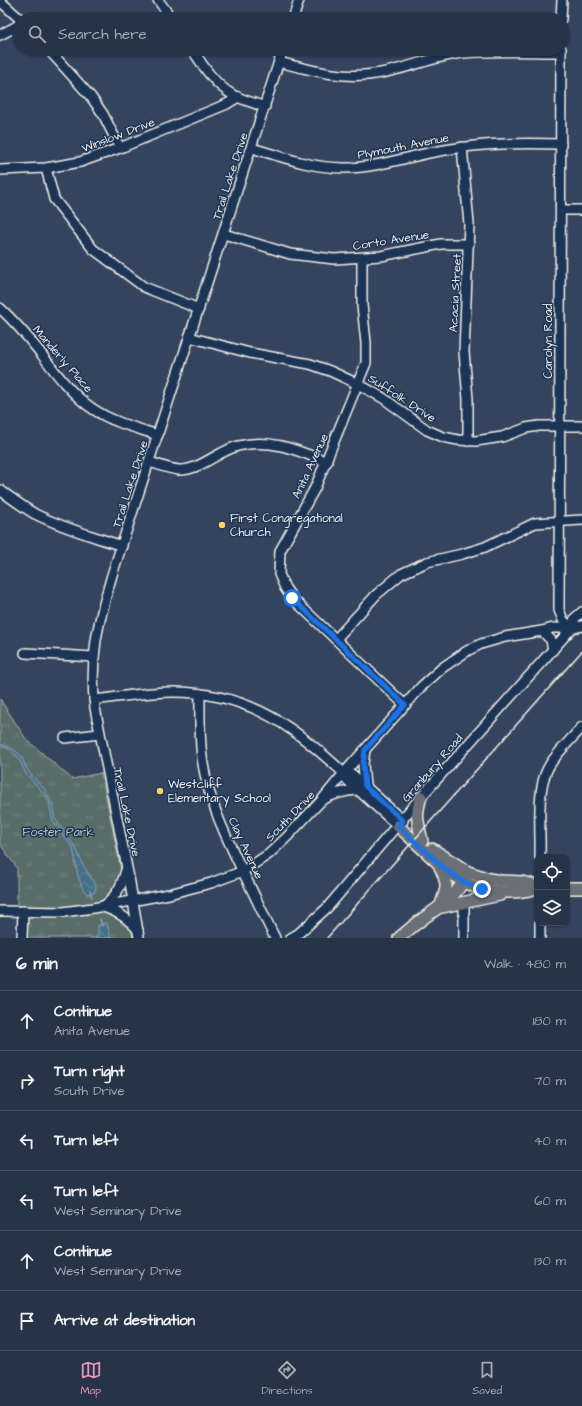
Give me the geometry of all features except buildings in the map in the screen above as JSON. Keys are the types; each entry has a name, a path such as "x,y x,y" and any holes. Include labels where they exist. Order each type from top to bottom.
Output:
{"main road":[{"path":"422,797 418,809 417,821 422,841"},
{"path":"400,823 482,889 496,892 524,892 534,888"},
{"path":"400,823 438,863 447,881 446,890 440,907"},
{"path":"438,863 466,877 522,882 534,886"},
{"path":"399,938 454,896 466,877"},
{"path":"570,888 582,888"},
{"path":"440,907 510,892"}],"street":[{"path":"158,0 167,12"},
{"path":"295,12 299,0"},
{"path":"561,12 562,0"},
{"path":"0,1 12,12"},
{"path":"0,35 12,29"},
{"path":"54,56 91,97 103,114 120,148"},
{"path":"197,56 216,82 228,92 265,107"},
{"name":"Trail Lake Drive","path":"138,934 133,900 99,734 94,700 93,680 96,633 102,608 281,56"},
{"path":"279,62 326,74 354,76 381,73 444,56"},
{"name":"Carolyn Road","path":"561,56 558,522 559,610 563,620 572,628"},
{"name":"Winslow Drive","path":"0,170 46,168 80,162 120,148 227,104 238,97"},
{"name":"Plymouth Avenue","path":"252,148 306,164 322,167 345,168 371,166 445,150 462,148 512,144 560,144"},
{"name":"Acacia Street","path":"462,148 468,202 469,244 464,323 464,352 468,399 468,441"},
{"path":"46,168 54,199 93,249 144,287 199,309"},
{"path":"560,210 582,210"},
{"name":"Corto Avenue","path":"224,234 290,254 334,259 381,256 441,244 469,244"},
{"name":"Anita Avenue","path":"362,258 362,305 366,343 366,363 327,462 315,488 280,551 279,574 285,588 292,598 405,705"},
{"name":"Manderly Place","path":"0,308 24,332 70,389 86,404 110,418 158,435"},
{"name":"Suffolk Drive","path":"190,337 257,355 310,364 330,371 383,398 427,430 443,437 468,441 490,440 526,428 539,426 582,426"},
{"path":"150,462 173,469 188,469 232,448 245,445 272,444 288,447 327,462"},
{"path":"0,490 15,502 50,521 122,546"},
{"path":"336,639 376,595 401,574 427,562 485,547 535,523 582,520"},
{"name":"Granbury Road","path":"291,938 327,908 422,797 572,628 576,618 582,612"},
{"path":"572,628 582,626"},
{"name":"South Drive","path":"0,912 64,912 103,906 169,894 211,883 243,871 270,854 279,846 321,801 422,686 442,668 467,651 481,644 505,636 553,628 572,628"},
{"path":"542,631 551,640 553,650"},
{"path":"25,653 94,657"},
{"path":"94,700 163,692 200,694 227,699 264,712 299,734 344,773 347,780 361,788 400,823"},
{"name":"Clay Avenue","path":"200,694 202,762 215,809 232,850 275,938"},
{"path":"540,854 541,792 543,780 554,758 582,727"},
{"path":"65,738 99,734"},
{"path":"361,788 365,750"},
{"path":"321,801 342,791 361,788"},
{"path":"103,906 119,891 126,866"},
{"path":"464,902 464,938"},
{"path":"103,906 124,916 138,934"},
{"path":"22,912 22,938"},
{"path":"540,926 540,938"}],"green space":[{"name":"Foster Park","path":"0,699 26,739 72,779 101,773 121,870 120,878 111,895 99,902 102,911 115,914 131,929 133,938 26,938 26,906 17,906 17,868 0,844"}],"water":[{"path":"0,744 11,748 21,756 28,771 45,790 52,803 55,819 76,848 83,865 96,886 95,892 87,894 83,890 78,876 73,848 53,821 49,802 46,796 26,774 18,757 9,749 0,746"},
{"path":"107,923 111,938 95,938 98,936 98,926"}],"waterway":[{"path":"90,891 92,897"},
{"path":"100,919 102,926"}],"railway":[{"path":"327,938 582,651"}],"place":[{"name":"First Congregational Church","path":"222,525"},
{"name":"Westcliff Elementary School","path":"160,791"}],"route":[{"path":"292,598 405,705 365,750 363,764 363,779 365,786 403,821 398,826 446,870 464,882 482,889"}]}
